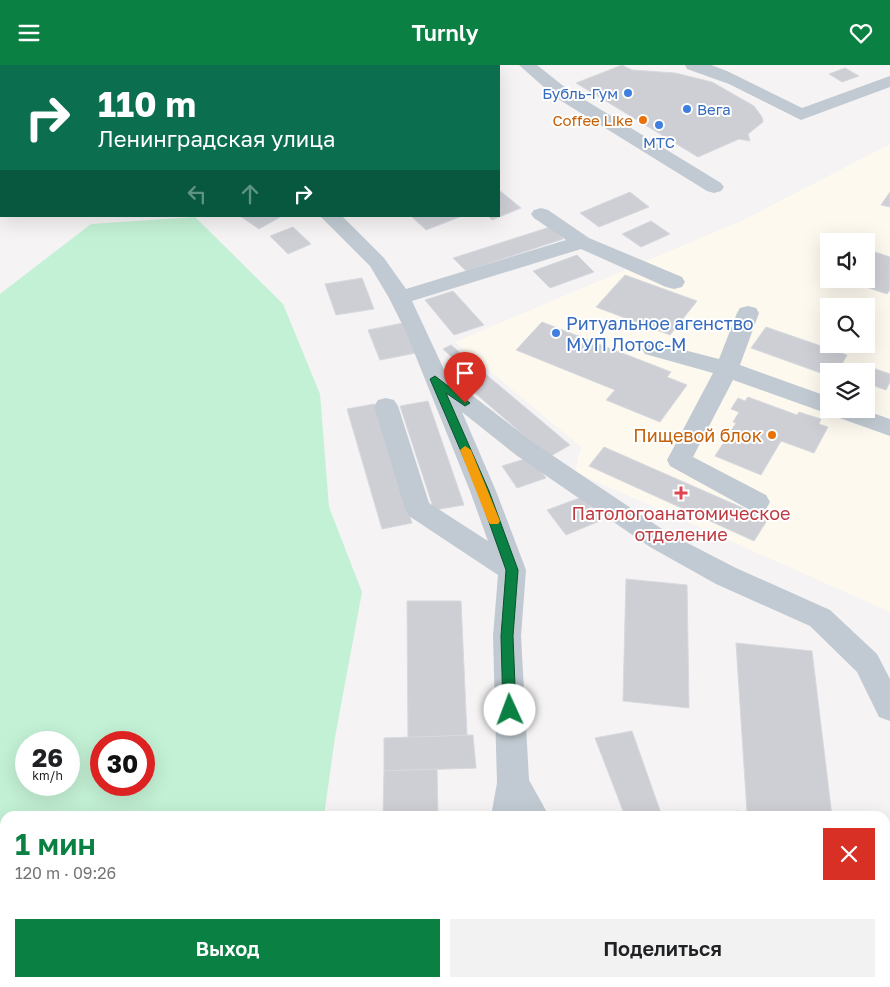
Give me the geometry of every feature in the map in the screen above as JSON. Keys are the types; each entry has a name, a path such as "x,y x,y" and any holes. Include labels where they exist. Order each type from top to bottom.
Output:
{"street":[{"path":"527,65 561,93 714,187"},
{"path":"693,65 710,69 743,84 801,115 890,81"},
{"path":"883,65 890,67"},
{"path":"541,214 582,242 674,282"},
{"path":"331,217 377,262 400,298 417,332 483,491 512,570 507,636 513,783 508,811"},
{"path":"400,298 582,242"},
{"path":"748,313 727,369 679,460 757,502"},
{"path":"652,349 727,369 820,403"},
{"path":"435,379 525,449 659,540 726,576 820,618 867,663 890,708"},
{"path":"386,405 418,509 512,570"},
{"path":"862,418 890,428"},
{"path":"513,783 530,811"}],"shaded area":[{"path":"890,144 890,612 575,472 581,447 455,342 743,220"}],"green space":[{"path":"195,217 283,304 320,394 329,507 362,592 335,737 325,811 0,811 0,294 91,224"}],"building":[{"name":"Вега","path":"622,65 632,70 675,73 712,82 754,106 762,117 763,122 748,134 750,141 739,139 698,157 576,83"},
{"path":"845,68 859,76 842,82 829,74"},
{"path":"500,191 521,208 500,217"},
{"path":"630,192 649,207 599,227 580,213"},
{"path":"890,192 890,207 881,205"},
{"path":"241,217 280,217 259,229"},
{"path":"412,217 459,217 426,230"},
{"path":"651,221 670,234 641,247 622,234"},
{"path":"293,227 311,244 288,254 270,236"},
{"path":"550,227 563,239 466,271 453,258"},
{"path":"875,252 890,257 890,290 887,294 869,288 875,288"},
{"path":"577,255 594,272 550,288 533,271"},
{"path":"625,275 697,301 670,335 596,307"},
{"path":"362,278 374,309 336,315 325,284"},
{"path":"453,291 484,325 454,335 425,300"},
{"path":"408,322 421,352 380,360 368,330"},
{"path":"542,322 671,372 667,377 687,385 660,422 606,400 615,390 516,350"},
{"path":"766,327 820,346 820,353 841,353 847,355 842,363 820,363 820,373 751,348"},
{"path":"451,345 570,445 549,457 446,368 457,362 443,349"},
{"path":"875,369 890,374 890,382 886,390 875,386"},
{"path":"748,397 797,415 799,412 821,419 819,424 828,427 814,453 781,441 761,475 715,456 736,423 733,422 739,412 731,409 738,398 745,401"},
{"path":"428,401 464,505 434,510 400,406"},
{"path":"374,404 412,523 382,529 347,409"},
{"path":"604,447 768,519 754,541 589,466"},
{"path":"531,457 546,478 517,488 502,466"},
{"path":"582,497 602,520 566,535 547,510"},
{"path":"626,579 687,585 689,708 623,701"},
{"path":"407,601 461,601 467,735 408,738"},
{"path":"736,643 812,651 831,811 747,811"},
{"path":"632,731 660,811 623,811 595,738"},
{"path":"473,735 476,768 384,771 384,738"},
{"path":"437,769 438,811 383,811 384,771"}],"slow traffic":[{"path":"465,450 494,521"}],"place":[{"name":"Бубль-Гум","path":"628,93"},
{"name":"Вега","path":"687,109"},
{"name":"Coffee Like","path":"643,120"},
{"name":"МТС","path":"659,125"},
{"name":"Ритуальное агенство МУП Лотос-М","path":"556,333"},
{"name":"Пищевой блок","path":"772,435"},
{"name":"Патологоанатомическое отделение","path":"681,493"}],"route":[{"path":"465,403 435,379 483,491 512,570 507,636 510,710"}]}
